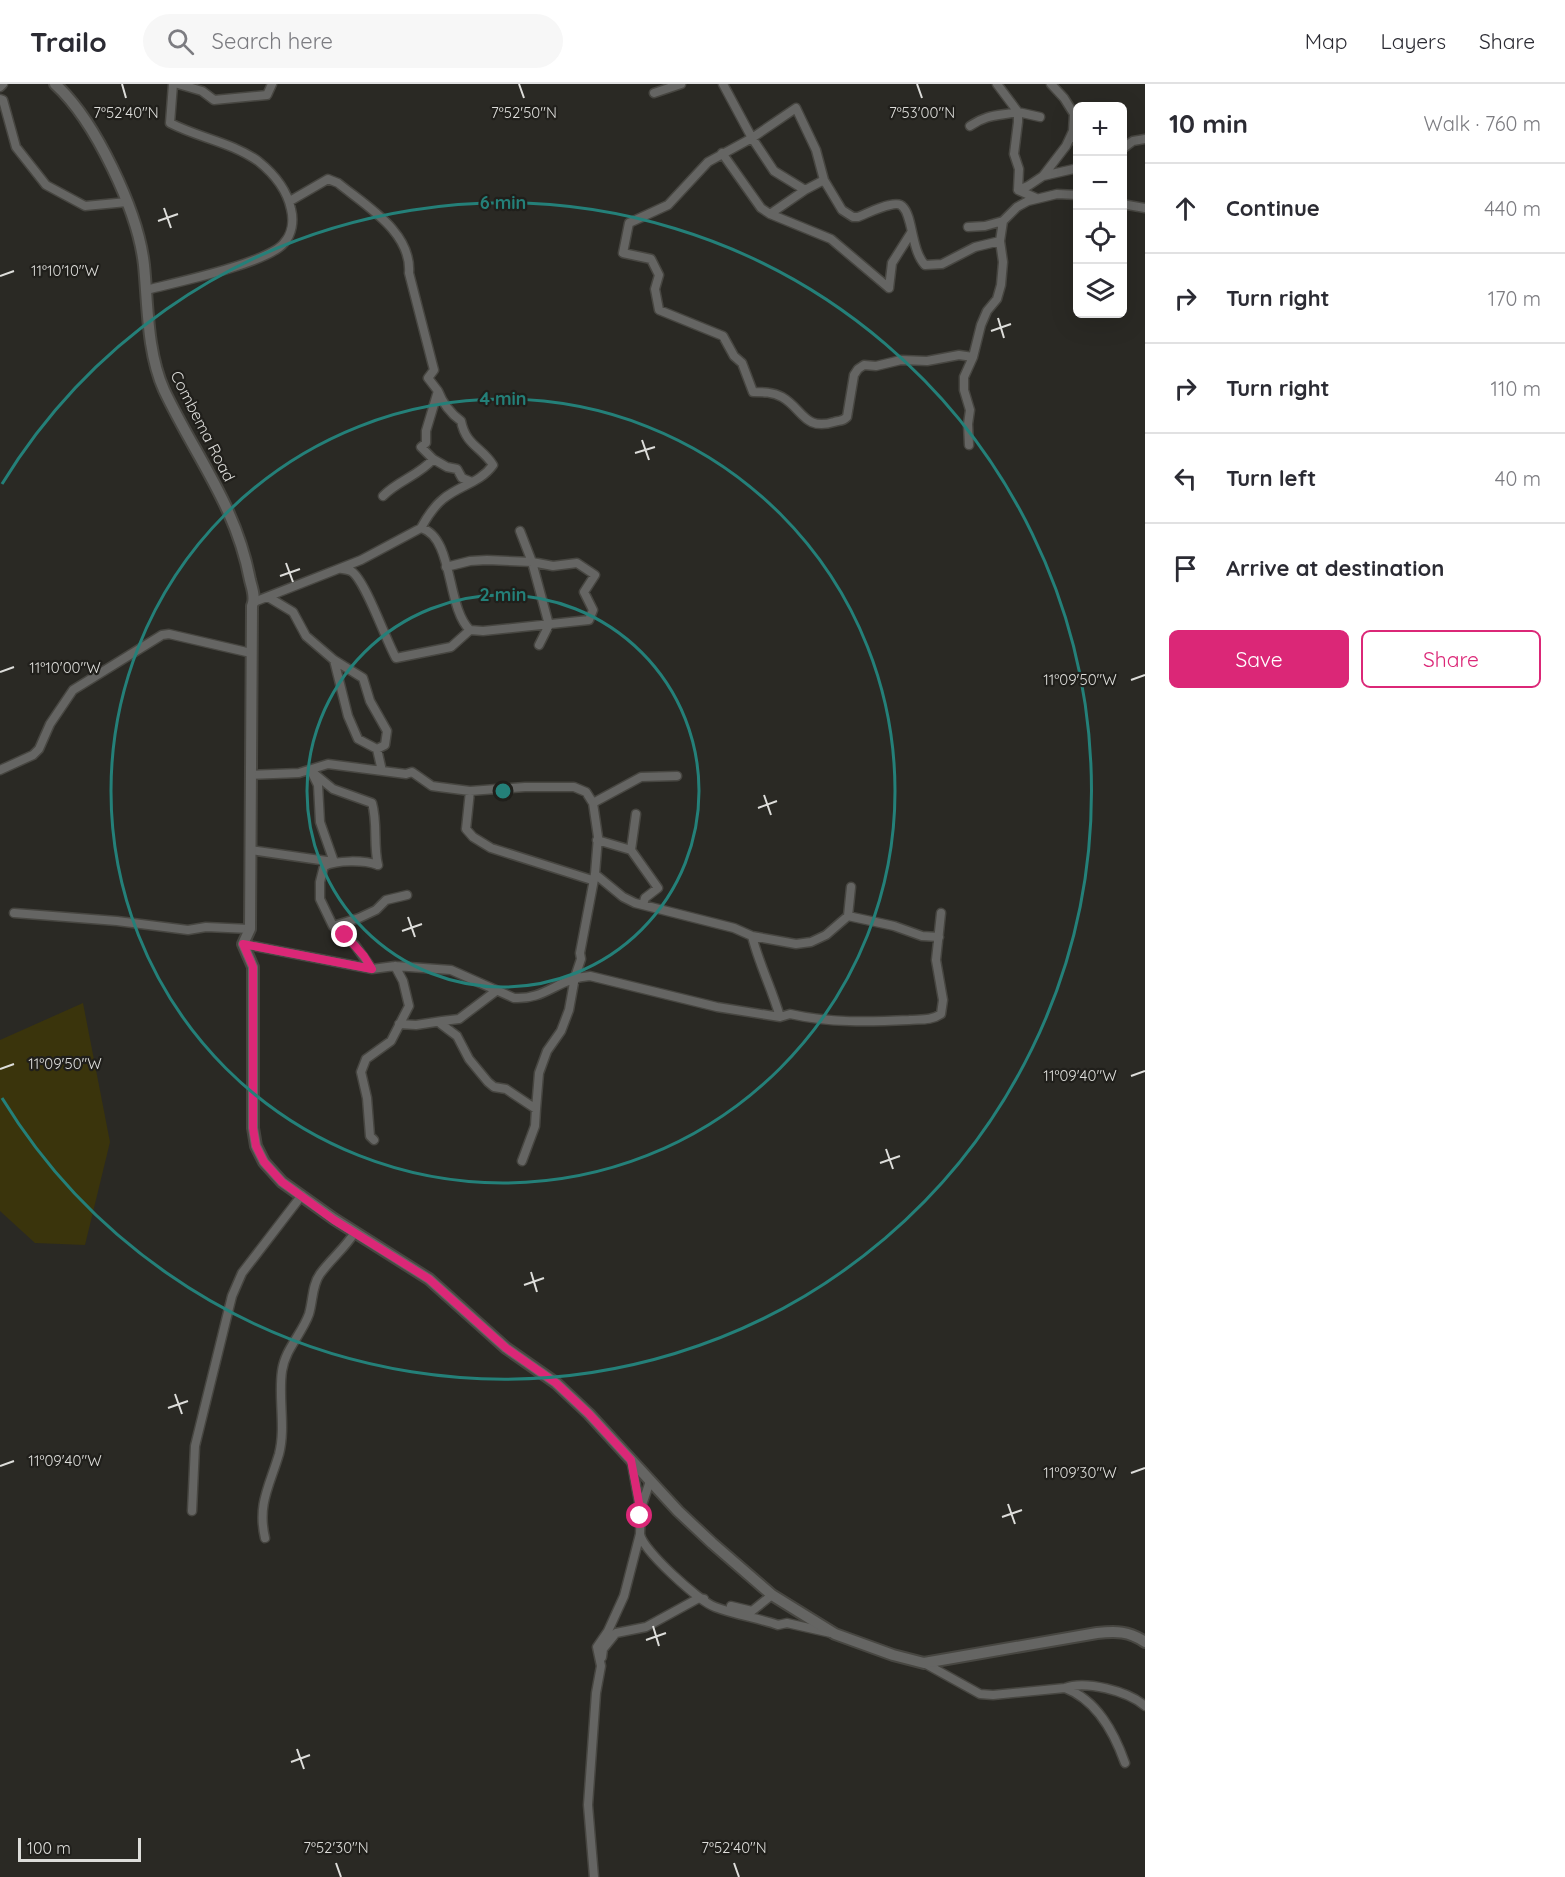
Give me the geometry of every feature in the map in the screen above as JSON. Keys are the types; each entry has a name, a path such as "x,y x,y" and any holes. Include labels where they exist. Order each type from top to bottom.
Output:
{"street":[{"name":"Combema Road","path":"55,84 70,98 88,125 111,165 127,202 142,248 154,358 161,382 224,501 244,551 254,602 250,653 250,929"},
{"path":"146,290 223,270 271,253 283,245 291,232 293,217 290,201 279,182 256,160 234,147 189,133 170,123 173,84"},
{"path":"178,84 202,92 214,100 267,95 272,84"},
{"path":"654,93 681,84"},
{"path":"723,84 752,138 774,171 805,190"},
{"path":"997,84 1018,112 1014,154 1019,170 1018,190"},
{"path":"1051,84 1073,112"},
{"path":"0,99 3,100 16,147 45,185 85,206 127,202"},
{"path":"973,357 959,355 927,361 901,360 876,366 864,365 854,375 847,417 843,421 830,424 807,421 782,397 770,393 753,392 742,363 734,356 723,336 659,310 655,289 659,275 651,259 623,253 629,223 668,205 708,162 752,138 795,108 816,150 824,180 842,210 853,217 858,217 891,204 899,204 908,214 911,233 920,260 925,265 942,264 975,247 1000,241"},
{"path":"970,126 988,116 1018,112 1040,117"},
{"path":"1018,190 1043,176 1066,146 1073,131"},
{"path":"1127,145 1133,141 1145,139"},
{"path":"722,153 760,208 831,239 889,288 892,263 911,233"},
{"path":"1043,176 1073,169"},
{"path":"254,602 342,568 378,552 421,528 429,512 444,498 486,476 494,465 487,455 476,449 464,434 461,421 452,415 442,402 438,391 428,378 434,370 409,273 410,262 393,228 338,183 328,179 290,201"},
{"path":"770,214 824,180"},
{"path":"1018,190 1036,198"},
{"path":"968,227 985,226 1003,221 1017,207 1036,198 1057,194 1073,195"},
{"path":"1127,205 1145,208"},
{"path":"969,445 970,410 963,384 964,376 973,357 981,325 987,311 997,299 1001,285 1003,262 1000,241 1003,221"},
{"path":"438,391 426,431 426,443 421,447 434,459 447,467 457,469 462,478 472,482"},
{"path":"383,496 389,489 400,484 434,459"},
{"path":"421,528 433,535 439,543 446,567 461,618 470,630 483,631 589,620 593,610 584,592 595,575 577,562 553,566 532,562 487,560 470,561 446,567"},
{"path":"520,531 532,562 549,625 539,645"},
{"path":"342,568 352,572 361,583 369,597 386,641 396,658 451,647 470,630"},
{"path":"268,597 292,612 306,636 334,660 363,678 370,701 387,731 386,745 377,749"},
{"path":"0,770 33,755 39,749 50,724 73,690 162,635 169,634 250,653"},
{"path":"334,660 348,716 358,739 377,749 382,771"},
{"path":"250,775 265,776 311,771 328,764 406,774 412,772 432,786 470,791 525,787 574,787 586,792 593,803 597,840 581,959 569,1010 561,1031 547,1051 539,1073 535,1126 522,1161"},
{"path":"311,771 318,785 320,822 334,862"},
{"path":"250,850 334,862 370,862 378,865 374,847 376,832 372,803 333,789 311,771"},
{"path":"593,803 641,777 677,776"},
{"path":"470,791 466,829 473,837 491,848 593,877 623,897 643,905 735,928 752,936 796,945 811,942 826,935 848,916 851,887"},
{"path":"631,850 636,813"},
{"path":"597,840 631,850 657,888 645,898 643,905"},
{"path":"334,862 324,866 321,899 333,926 355,945 372,969"},
{"path":"333,926 368,914 386,900 407,895"},
{"path":"14,913 117,921 188,930 206,927 250,929 243,944 253,967 253,1128 256,1146 270,1171 334,1220 429,1279 506,1348 556,1383 589,1414 678,1511 772,1595 835,1634"},
{"path":"243,944 372,969 395,966 451,970 514,998 536,997 575,977 590,976 717,1007 780,1017 790,1014 857,1022 936,1018 941,1014 943,1008 936,960 941,913"},
{"path":"848,916 878,922 922,936 939,937"},
{"path":"752,936 759,963 773,994 780,1017"},
{"path":"374,1140 370,1136 367,1098 361,1072 366,1059 391,1041 409,1006 403,981 395,966"},
{"path":"399,1024 416,1025 459,1018 496,991"},
{"path":"442,1021 441,1024 457,1036 469,1059 488,1082 494,1087 506,1089 536,1109"},
{"path":"192,1510 195,1446 232,1296 242,1273 302,1195"},
{"path":"264,1538 261,1513 269,1479 279,1452 282,1372 285,1358 309,1315 315,1283 319,1275 346,1246 355,1232"},
{"path":"631,1460 640,1508 641,1541 657,1560 699,1598 714,1607 778,1625 787,1623 835,1634 892,1655 924,1663 980,1694 993,1695 1065,1688 1076,1684 1120,1692 1137,1699 1145,1706"},
{"path":"640,1508 650,1481"},
{"path":"601,1666 597,1647 608,1631 624,1596 640,1534"},
{"path":"594,1877 588,1805 596,1693 603,1648 616,1633 646,1627 699,1598 752,1611 772,1595"},
{"path":"924,1663 1118,1631 1133,1634 1145,1642"},
{"path":"1065,1688 1075,1692 1108,1723 1125,1763"}],"shaded area":[{"path":"83,1003 110,1142 85,1245 35,1243 0,1211 0,1040"}],"route":[{"path":"345,935 364,956 372,969 243,944 253,967 253,1128 259,1154 270,1171 282,1182 334,1220 429,1279 506,1348 556,1383 589,1414 631,1460 640,1516"}]}
